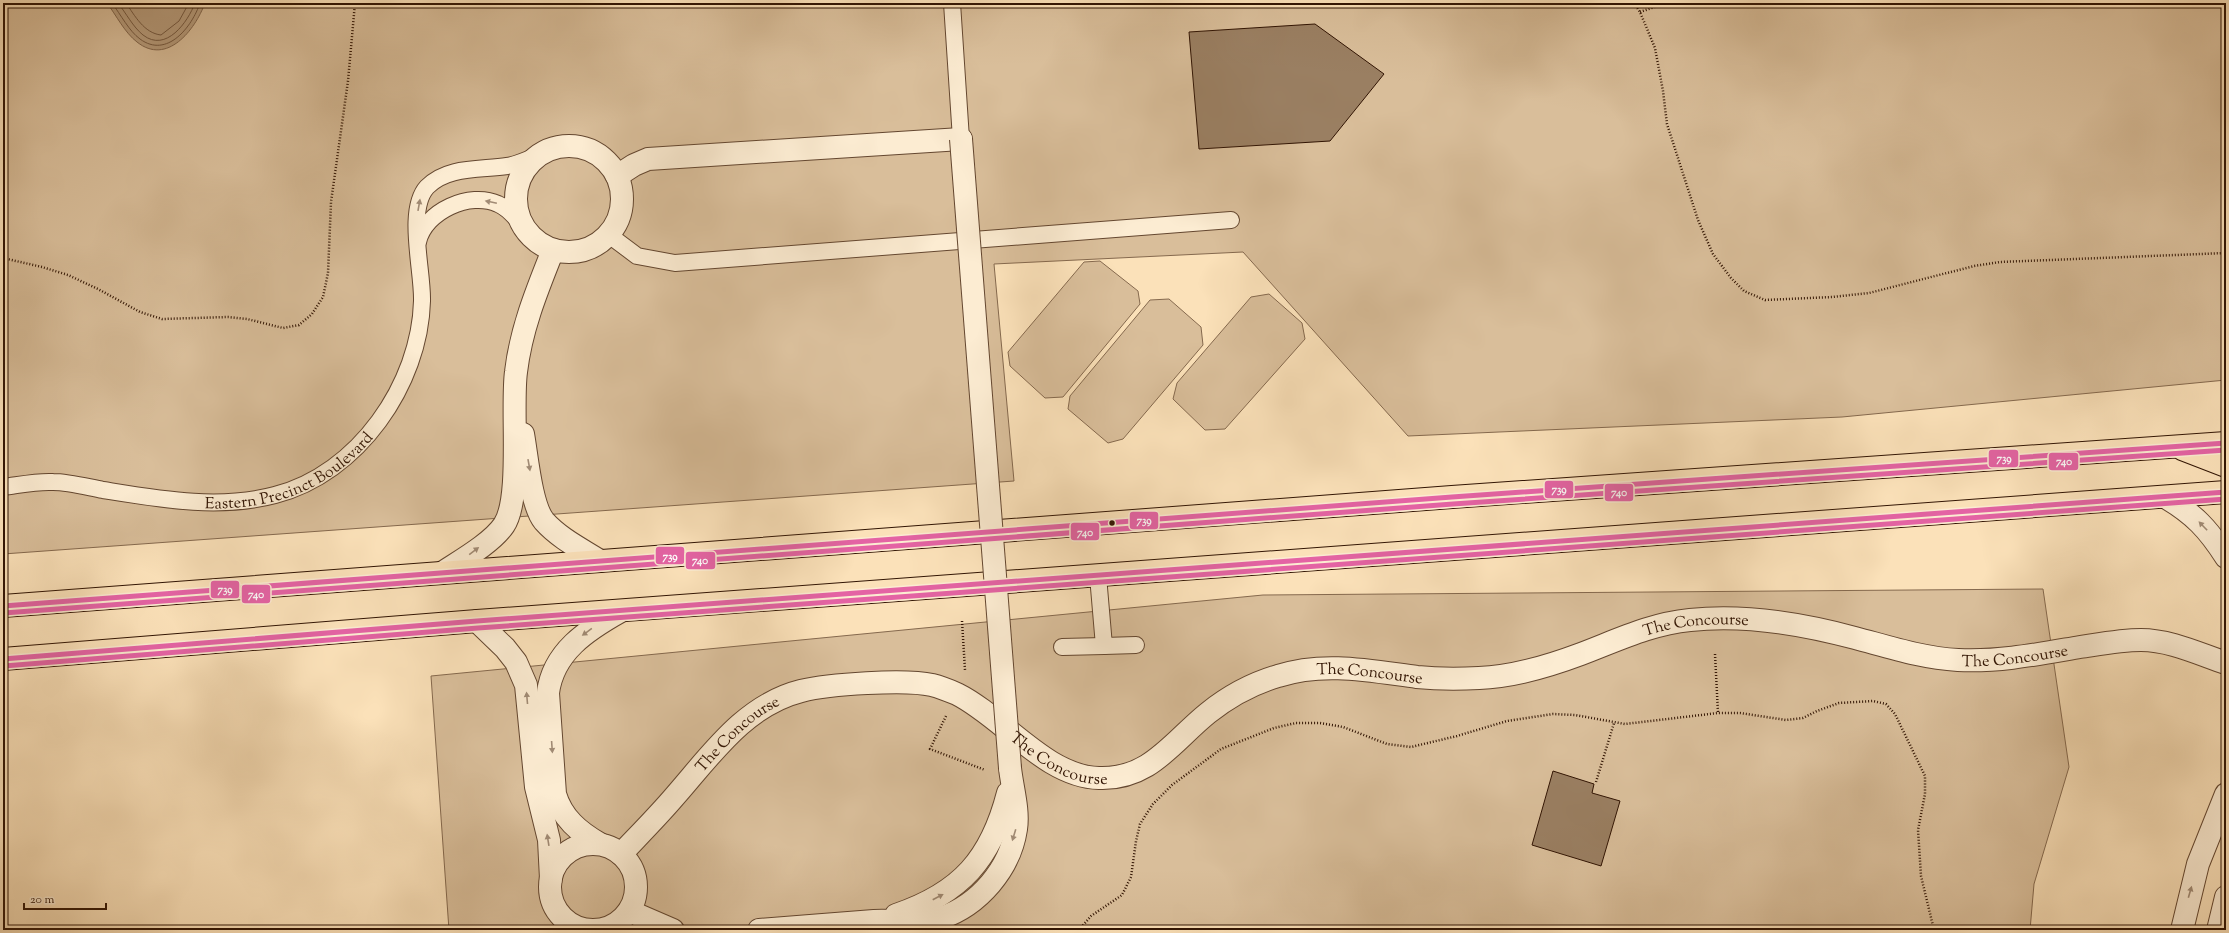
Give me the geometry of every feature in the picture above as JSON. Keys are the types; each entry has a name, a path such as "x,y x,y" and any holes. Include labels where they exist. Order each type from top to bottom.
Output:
{"main road":[{"path":"3,606 1452,497 2226,443"},
{"path":"2178,447 2226,466"},
{"path":"3,659 477,621 2165,498 2226,492"}],"street":[{"path":"617,176 641,161 961,140 1010,768 1008,793 1002,819 988,847 976,866 944,894 920,907 876,921 759,930"},
{"path":"554,147 582,147 606,161 617,176 620,186 622,206 620,217 609,235 589,249 577,252 553,250 534,240 521,224 515,204 517,183 528,165 540,154 554,147"},
{"path":"442,573 497,534 509,514 513,494 515,386 522,338 530,310 553,250"},
{"path":"515,386 536,506 544,520 561,536 600,561"},
{"path":"2165,498 2188,510 2212,535 2226,557"},
{"path":"600,844 586,836 565,818 559,808 555,794 548,693 550,679 561,658 575,641 599,623 621,611"},
{"name":"The Concourse","path":"621,854 718,747 750,716 766,704 782,696 805,690 830,687 915,683 934,685 958,694 983,710 1057,767 1094,779 1121,777 1146,766 1164,755 1210,712 1244,690 1278,675 1315,668 1371,669 1422,678 1480,678 1504,675 1530,670 1577,656 1638,630 1684,620 1713,618 1777,622 1853,637 1903,653 1955,660 2006,660 2114,642 2140,640 2156,641 2226,663"},
{"path":"477,621 506,648 516,662 526,685 536,787 549,840 553,930"},
{"path":"2182,930 2198,864 2225,798"},
{"path":"618,922 635,897 636,881 632,866 621,854 608,846 600,844 584,844 568,852 557,863 551,888 559,913 565,920 581,928 599,930 618,922 673,930"},
{"path":"2218,930 2226,897"}],"lane":[{"path":"952,3 961,140"},
{"name":"Eastern Precinct Boulevard","path":"3,487 53,482 146,496 223,503 264,498 295,489 311,482 351,451 390,406 398,392 413,352 421,317 422,284 418,244 418,202 424,191 433,182 452,173 513,165 540,154"},
{"path":"418,244 424,230 435,218 451,206 466,201 480,200 496,203 509,212 521,224"},
{"path":"609,235 637,256 663,262 680,263 1231,220"},
{"path":"1098,576 1104,646"},
{"path":"1062,647 1136,644"}],"path":[{"path":"3,258 68,275 98,289 140,312 162,319 228,317 247,319 283,328 299,325 312,314 323,296 328,273 331,202 348,81 355,3"},
{"path":"1634,3 1640,12 1655,48 1667,124 1698,220 1713,254 1731,278 1744,291 1765,300 1832,297 1869,293 1974,266 2000,262 2226,253"},
{"path":"1640,12 1666,3"},
{"path":"962,621 966,671"},
{"path":"1715,654 1718,713"},
{"path":"1079,930 1091,916 1122,896 1131,877 1140,824 1153,804 1172,785 1221,749 1247,737 1296,723 1320,723 1343,727 1387,744 1411,747 1434,743 1507,721 1529,717 1575,715 1625,724 1718,713 1740,713 1786,720 1803,718 1817,710 1839,704 1873,700 1886,704 1895,714 1918,758 1924,776 1925,794 1918,830 1921,876 1934,930"},
{"path":"947,714 930,749 987,770"},
{"path":"1596,782 1614,723"}],"shaded area":[{"path":"3,3 2226,3 2226,380 1842,417 1408,436 1243,252 994,264 1014,481 3,554"},
{"path":"1100,261 1138,291 1140,304 1063,397 1045,398 1010,366 1008,352 1084,262"},
{"path":"1269,294 1302,323 1305,339 1225,429 1205,430 1173,399 1177,383 1251,297"},
{"path":"1169,299 1201,327 1203,345 1123,439 1108,443 1068,409 1070,396 1150,300"},
{"path":"2043,589 2069,767 2034,884 2030,930 449,930 431,676 1263,595"}],"water":[{"path":"107,3 205,3 187,34 178,42 159,50 148,48 137,42 125,29"}],"building":[{"path":"1315,24 1384,74 1330,141 1199,149 1189,32"},
{"path":"1553,771 1594,784 1592,793 1620,801 1601,866 1532,845"}],"transit line":[{"name":"739","path":"3,606 1452,497 2226,443"},
{"name":"740","path":"4,613 1453,504 2226,450"},
{"name":"739","path":"3,659 477,621 2226,492"},
{"name":"740","path":"4,666 478,628 2226,499"}]}
